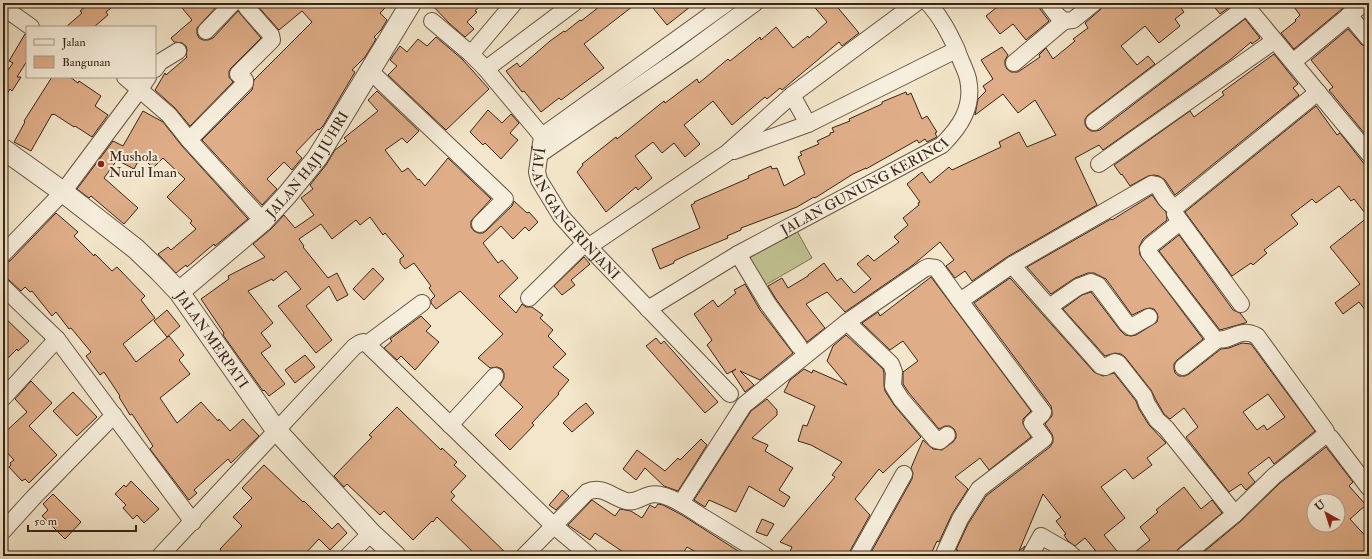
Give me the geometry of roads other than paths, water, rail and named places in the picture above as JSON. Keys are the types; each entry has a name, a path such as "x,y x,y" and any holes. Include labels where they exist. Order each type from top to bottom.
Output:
{"street":[{"path":"206,31 233,3"},
{"path":"188,140 245,83 245,80 238,74 239,71 247,66 272,40 271,35 244,3"},
{"path":"471,54 514,3"},
{"path":"486,69 574,3"},
{"path":"542,136 727,3"},
{"path":"540,154 686,53 754,3"},
{"path":"529,298 586,245 727,153 792,96 916,3"},
{"name":"JALAN GUNUNG KERINCI","path":"648,310 738,254 942,145 960,125 965,113 969,98 968,79 944,22 928,3"},
{"path":"1048,3 1057,15 1064,21"},
{"path":"1014,63 1064,21 1073,20 1094,3"},
{"path":"1293,62 1364,3"},
{"path":"1094,122 1249,5 1274,41 1369,154"},
{"name":"JALAN HAJI JUHRI","path":"179,292 262,221 287,195 317,158 370,71 404,6"},
{"path":"3,8 30,26"},
{"path":"1349,15 1369,39"},
{"name":"JALAN GANG RINJANI","path":"432,22 471,54 486,69 542,136 537,172 539,180 560,216 648,310 730,394"},
{"path":"676,40 686,53"},
{"path":"1098,164 1274,41"},
{"path":"727,153 808,124 956,50"},
{"path":"156,68 160,62 178,51"},
{"path":"370,71 506,199 480,224"},
{"path":"129,78 144,83 188,140 262,221"},
{"path":"3,254 63,192 144,83"},
{"path":"1241,304 1180,222 1175,213 1176,207 1318,92"},
{"path":"792,96 808,124"},
{"name":"JALAN MERPATI","path":"3,149 63,192 136,249 159,271 179,292 276,430 371,533 396,556"},
{"path":"960,301 1012,265 1153,183 1157,185 1170,204 1176,207"},
{"path":"1180,222 1151,245 1148,250 1212,338 1217,340 1227,339 1248,332 1257,336 1326,431 1324,436 1274,476 1235,514 1184,556"},
{"path":"738,254 768,304 799,346"},
{"path":"1012,265 1102,367 1106,367 1116,362 1118,363 1144,396 1157,420 1166,428 1235,514"},
{"path":"681,503 744,405 847,322 928,267 936,268 1043,412 1032,424 1044,439 979,489 960,519 943,556"},
{"path":"1049,307 1078,287 1091,282 1098,285 1127,324 1131,327 1149,317"},
{"path":"3,287 57,339 193,522"},
{"path":"366,344 422,303"},
{"path":"847,322 891,364 894,372 893,386 931,434 938,441 947,435"},
{"path":"3,398 57,339"},
{"path":"1183,367 1217,340"},
{"path":"160,556 354,347 363,342 553,525 590,556"},
{"path":"450,425 495,376"},
{"path":"3,531 114,415"},
{"path":"1324,436 1331,438 1369,488"},
{"path":"858,556 904,474"},
{"path":"524,556 587,492 593,489 600,489 625,501 633,502 650,493 662,495 681,503 766,556"},
{"path":"348,556 371,533"},
{"path":"1030,556 1041,536 1073,556"}],"place":[{"name":"Mushola Nurul Iman","path":"101,164"}]}
